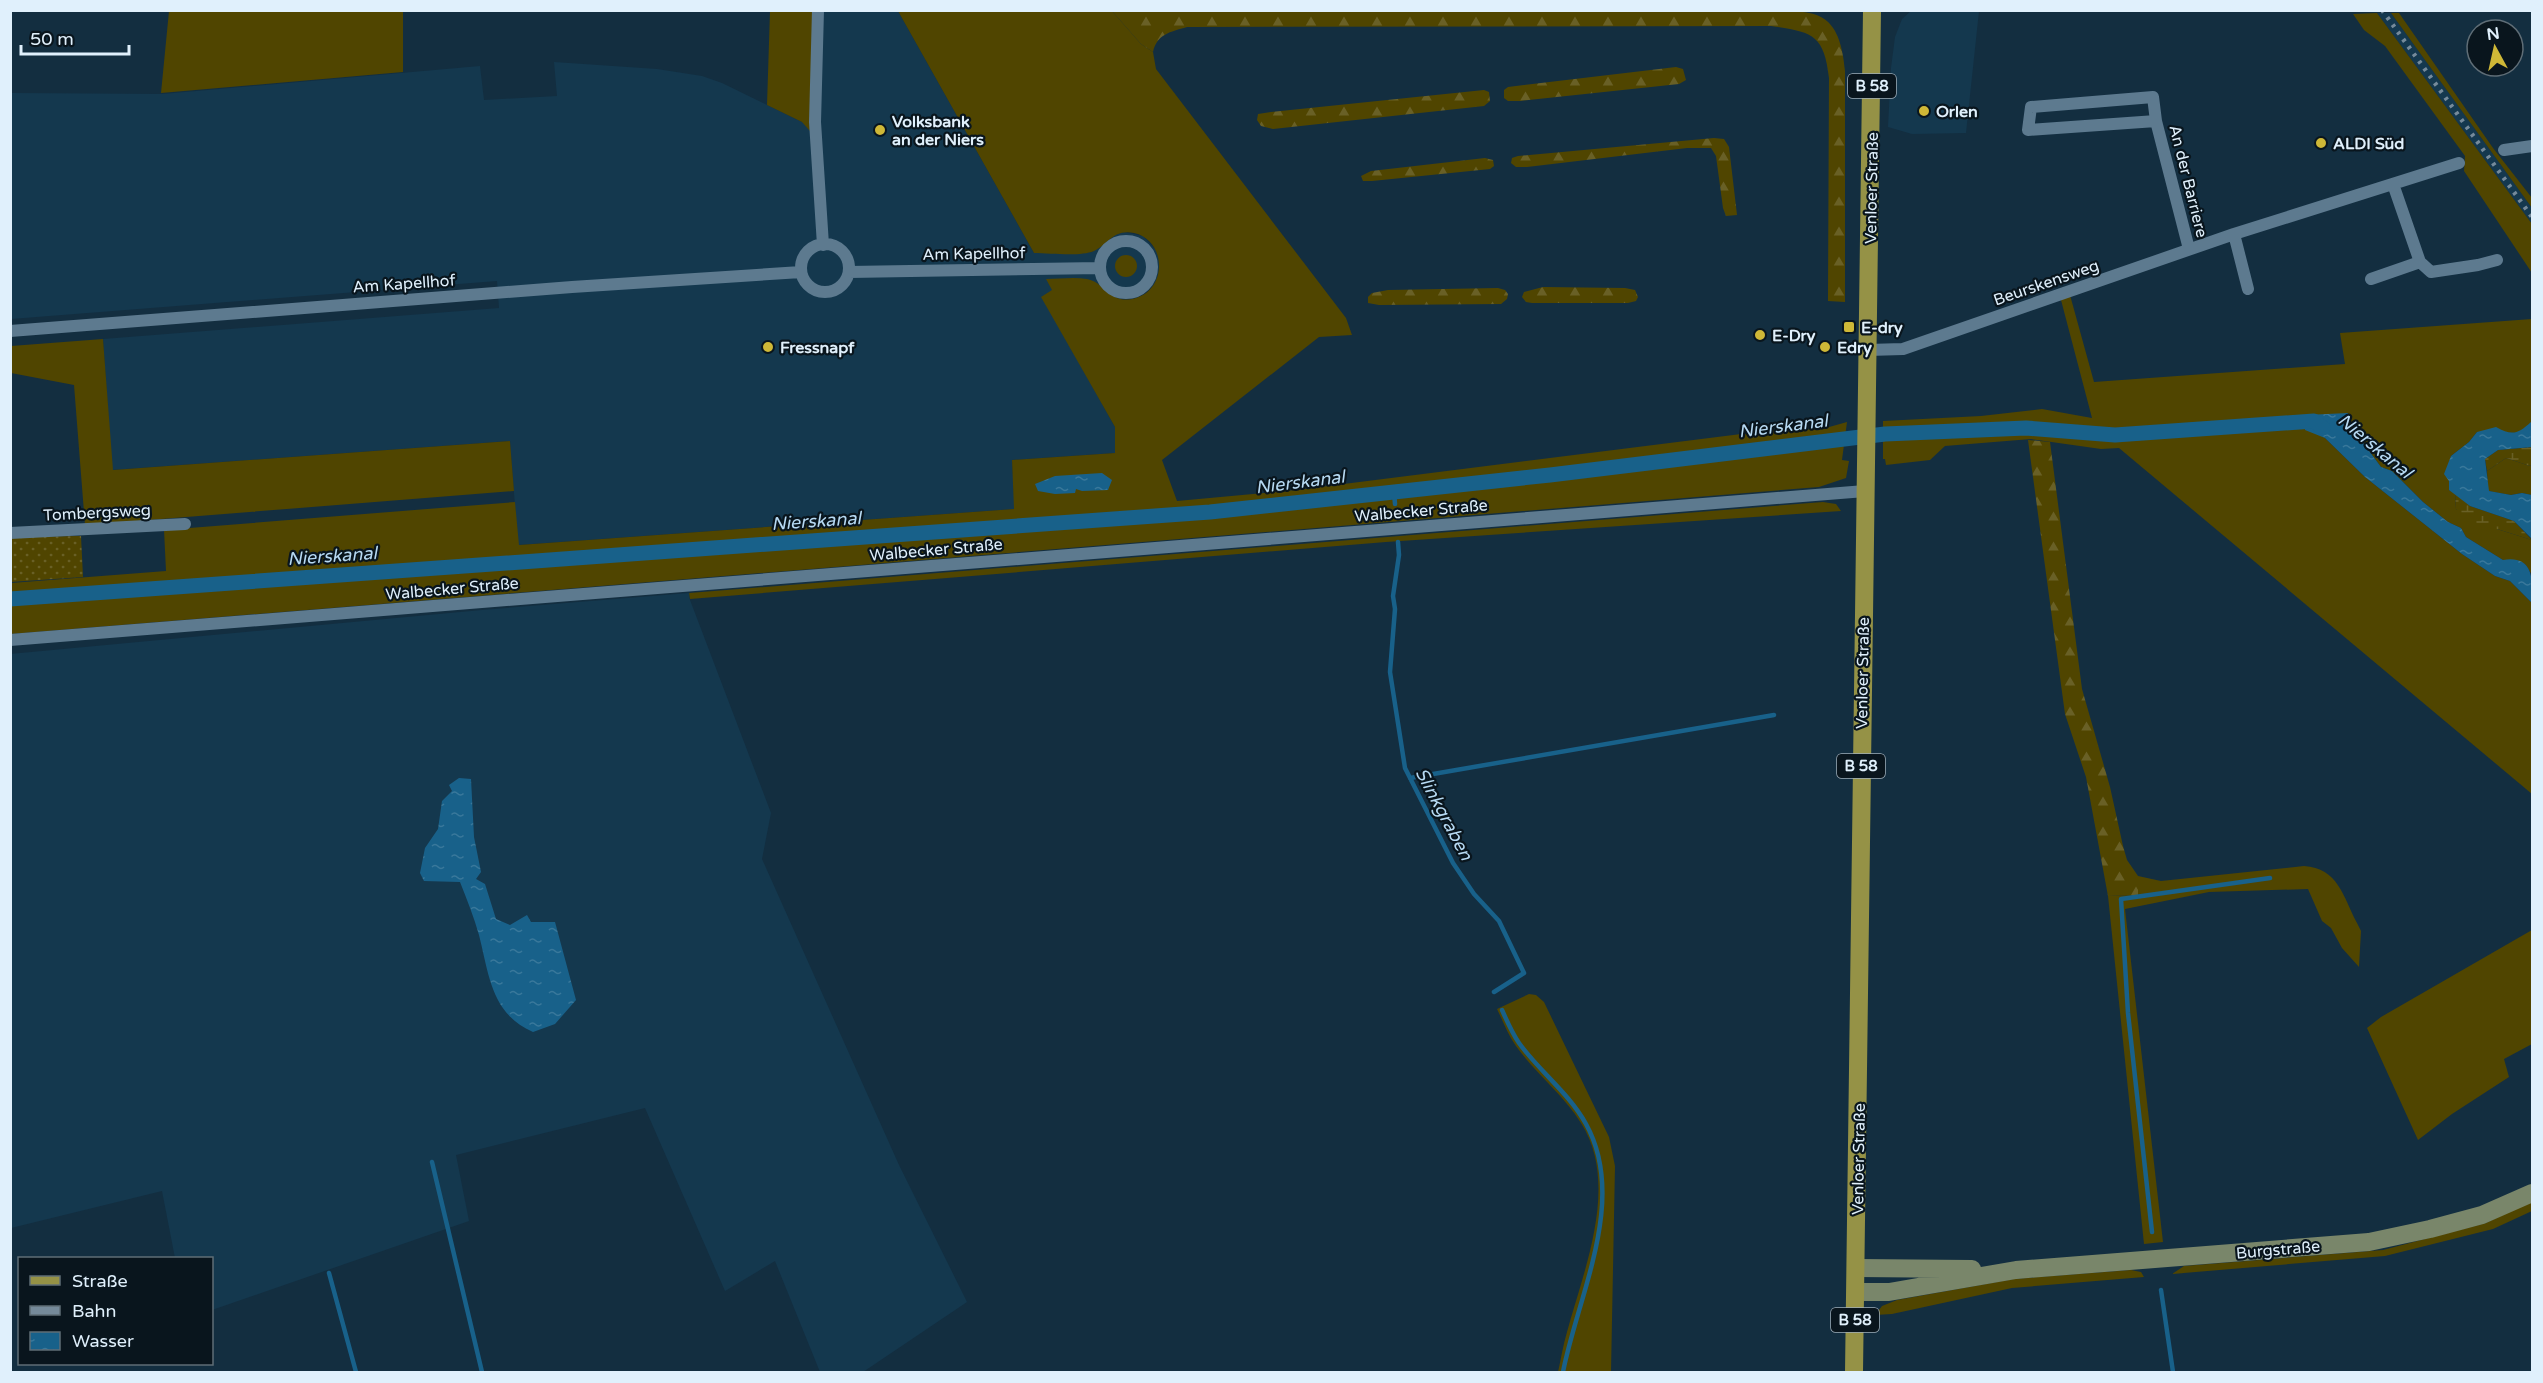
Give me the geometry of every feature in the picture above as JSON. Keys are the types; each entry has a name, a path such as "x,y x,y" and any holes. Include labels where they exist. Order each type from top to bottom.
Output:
{"main road":[{"name":"Venloer Straße","path":"1854,1372 1872,10"}],"street":[{"path":"818,10 815,122 823,244"},
{"name":"An der Barriere","path":"2156,121 2028,130 2031,107 2086,101 2153,98 2156,121 2189,249"},
{"path":"2504,150 2532,146"},
{"name":"Beurskensweg","path":"1868,350 1904,349 2189,249 2459,163"},
{"path":"2393,184 2420,262 2431,272 2497,260"},
{"path":"2234,234 2248,290"},
{"path":"1118,242 1135,242 1142,246 1151,261 1152,269 1145,285 1130,292 1113,289 1102,276 1100,268 1104,252 1118,242"},
{"path":"823,244 839,249 845,255 849,272 841,287 825,292 809,287 801,272 806,254 813,247 823,244"},
{"path":"2371,279 2420,262"},
{"name":"Am Kapellhof","path":"849,272 1100,268"},
{"name":"Am Kapellhof","path":"10,331 584,286 801,272"},
{"name":"Walbecker Straße","path":"10,640 1865,490"},
{"name":"Tombergsweg","path":"10,533 185,524"},
{"name":"Burgstraße","path":"1857,1268 2016,1270 2369,1242 2482,1215 2532,1193"},
{"name":"Burgstraße","path":"1856,1292 1889,1292 2016,1270"}],"shaded area":[{"path":"818,10 898,11 1034,253 1092,252 1112,236 1124,232 1143,236 1157,251 1160,265 1157,279 1154,285 1136,298 1117,298 1106,293 1090,280 1053,290 1042,297 1115,427 1115,453 1012,460 1015,509 518,545 510,441 112,470 103,339 499,308 497,281 11,319 11,93 162,94 480,66 484,100 557,96 554,62 657,69 702,76 722,83 802,122"},
{"path":"1911,11 1979,11 1966,133 1912,134 1888,127 1895,37 1902,19"},
{"path":"2377,13 2391,13 2532,208 2532,224"},
{"path":"689,593 771,813 762,859 899,1165 967,1302 863,1372 820,1372 775,1261 725,1291 645,1108 456,1155 469,1221 213,1310 213,1257 175,1257 162,1191 11,1228 10,654"}],"green space":[{"path":"1691,10 1803,12 1827,21 1836,32 1845,71 1845,302 1828,301 1829,78 1824,52 1819,44 1806,33 1771,26 1187,27 1161,37 1153,52 1141,44 1112,11"},
{"path":"169,11 403,11 403,72 161,93"},
{"path":"770,11 818,11 816,138 802,122 767,105"},
{"path":"898,11 1112,11 1141,44 1153,52 1156,69 1346,318 1352,335 1319,337 1162,460 1177,501 1296,490 1773,430 1822,429 1847,422 1842,460 1849,461 1846,478 1819,487 11,634 11,583 166,571 164,530 515,502 519,545 1014,509 1012,460 1115,453 1115,427 1041,297 1052,290 1046,279 1077,278 1093,281 1120,299 1136,298 1146,293 1154,285 1158,275 1157,254 1145,237 1127,232 1116,235 1088,253 1034,253"},
{"path":"2377,13 2532,224 2532,273 2464,171 2465,156 2385,46 2364,30 2353,14"},
{"path":"2391,13 2399,13 2493,148 2532,198 2532,208"},
{"path":"1676,67 1683,69 1686,80 1679,84 1520,101 1508,101 1504,98 1504,90 1508,87"},
{"path":"1484,90 1489,92 1490,101 1484,106 1273,129 1261,126 1257,120 1258,114 1271,112"},
{"path":"1714,138 1724,139 1729,147 1737,215 1726,216 1716,156 1711,148 1687,148 1527,167 1516,167 1511,163 1512,158 1518,156"},
{"path":"1485,158 1493,160 1494,166 1490,169 1372,181 1363,181 1361,176 1371,171"},
{"path":"1126,255 1134,258 1137,266 1134,274 1126,277 1118,274 1115,266 1118,258"},
{"path":"1543,287 1625,288 1635,290 1638,297 1636,301 1628,303 1532,303 1526,302 1522,297 1524,292"},
{"path":"1498,288 1505,290 1508,294 1507,299 1501,304 1379,305 1368,303 1368,297 1372,293 1388,290"},
{"path":"2070,295 2094,382 2345,364 2340,333 2532,319 2532,422 2519,433 2477,432 2469,442 2451,456 2449,490 2455,493 2456,509 2497,529 2532,540 2532,575 2525,564 2503,560 2466,537 2461,528 2448,522 2423,502 2392,471 2381,467 2352,428 2325,438 2365,477 2462,554 2495,576 2510,581 2532,603 2532,794 2119,448 2101,449 2031,439 1945,446 1930,460 1886,465 1883,459 1883,421 1981,416 2042,409 2092,418 2061,300"},
{"path":"103,339 113,470 510,441 514,491 85,525 74,385 11,373 11,346"},
{"path":"2028,440 2050,442 2082,689 2110,787 2127,860 2138,876 2138,895 2108,896 2086,777 2065,714"},
{"path":"2532,447 2530,466 2506,458 2487,471 2485,459 2498,450"},
{"path":"2506,458 2530,466 2532,464 2532,495 2522,493 2511,495 2488,491 2487,471"},
{"path":"2455,493 2470,506 2514,521 2532,540 2497,529 2481,530 2456,509"},
{"path":"1823,502 1836,504 1841,511 1386,542 690,599 689,593"},
{"path":"81,536 83,577 11,582 10,537"},
{"path":"2304,866 2325,872 2338,885 2343,894 2361,931 2359,967 2342,948 2331,928 2322,921 2308,889 2209,892 2125,909 2163,1242 2144,1244 2108,896 2138,895 2138,876 2161,881"},
{"path":"2532,930 2532,1044 2504,1059 2509,1077 2452,1114 2418,1140 2367,1028 2381,1017"},
{"path":"1529,994 1536,995 1544,1002 1609,1137 1615,1166 1611,1372 1558,1372 1595,1227 1598,1173 1592,1147 1581,1123 1516,1046 1497,1009"},
{"path":"2532,1201 2532,1211 2493,1229 2385,1256 2172,1274 2184,1266 2383,1250 2486,1223"},
{"path":"2131,1270 2141,1272 2144,1277 2012,1288 1892,1314 1875,1315 1882,1306 1897,1300 2014,1279"}],"water":[{"path":"2348,413 2352,428 2381,467 2392,471 2423,502 2448,522 2461,528 2466,537 2503,560 2513,559 2526,565 2530,571 2532,603 2510,581 2495,576 2462,554 2365,477 2325,438 2305,430 2306,415"},
{"path":"2531,422 2532,447 2498,450 2485,459 2489,491 2511,495 2522,493 2532,495 2532,539 2514,521 2470,506 2449,490 2449,481 2444,474 2451,456 2469,442 2477,432 2496,427 2511,433"},
{"path":"1102,473 1112,480 1108,490 1082,491 1076,489 1075,493 1055,494 1038,491 1035,484 1055,476"},
{"path":"459,778 471,779 474,837 481,872 476,879 485,884 496,919 510,925 527,915 531,922 555,922 576,1000 555,1024 533,1032 508,1015 500,1004 489,978 477,928 460,882 424,881 420,873 425,848 438,829 442,801 452,791 449,785"}],"waterway":[{"name":"Nierskanal","path":"10,599 1210,512 1550,475 1885,434 2026,428 2115,435 2314,421 2323,428"},
{"path":"1394,492 1395,504"},
{"name":"Slinkgraben","path":"1398,542 1390,672 1405,768 1453,863 1474,894 1499,921 1524,973 1494,992"},
{"path":"1410,778 1774,715"},
{"path":"2152,1232 2128,1013 2121,899 2270,878"},
{"path":"1502,1010 1519,1043 1579,1113 1598,1153 1602,1184 1601,1216 1596,1248 1563,1372"},
{"path":"432,1162 482,1372"},
{"path":"329,1273 356,1372"},
{"path":"2161,1290 2173,1372"}],"railway":[{"path":"2382,10 2532,217"}],"place":[{"name":"Orlen","path":"1924,111"},
{"name":"Volksbank an der Niers","path":"880,130"},
{"name":"ALDI Süd","path":"2321,143"},
{"name":"E-dry","path":"1849,327"},
{"name":"E-Dry","path":"1760,335"},
{"name":"Fressnapf","path":"768,347"},
{"name":"Edry","path":"1825,347"}]}
